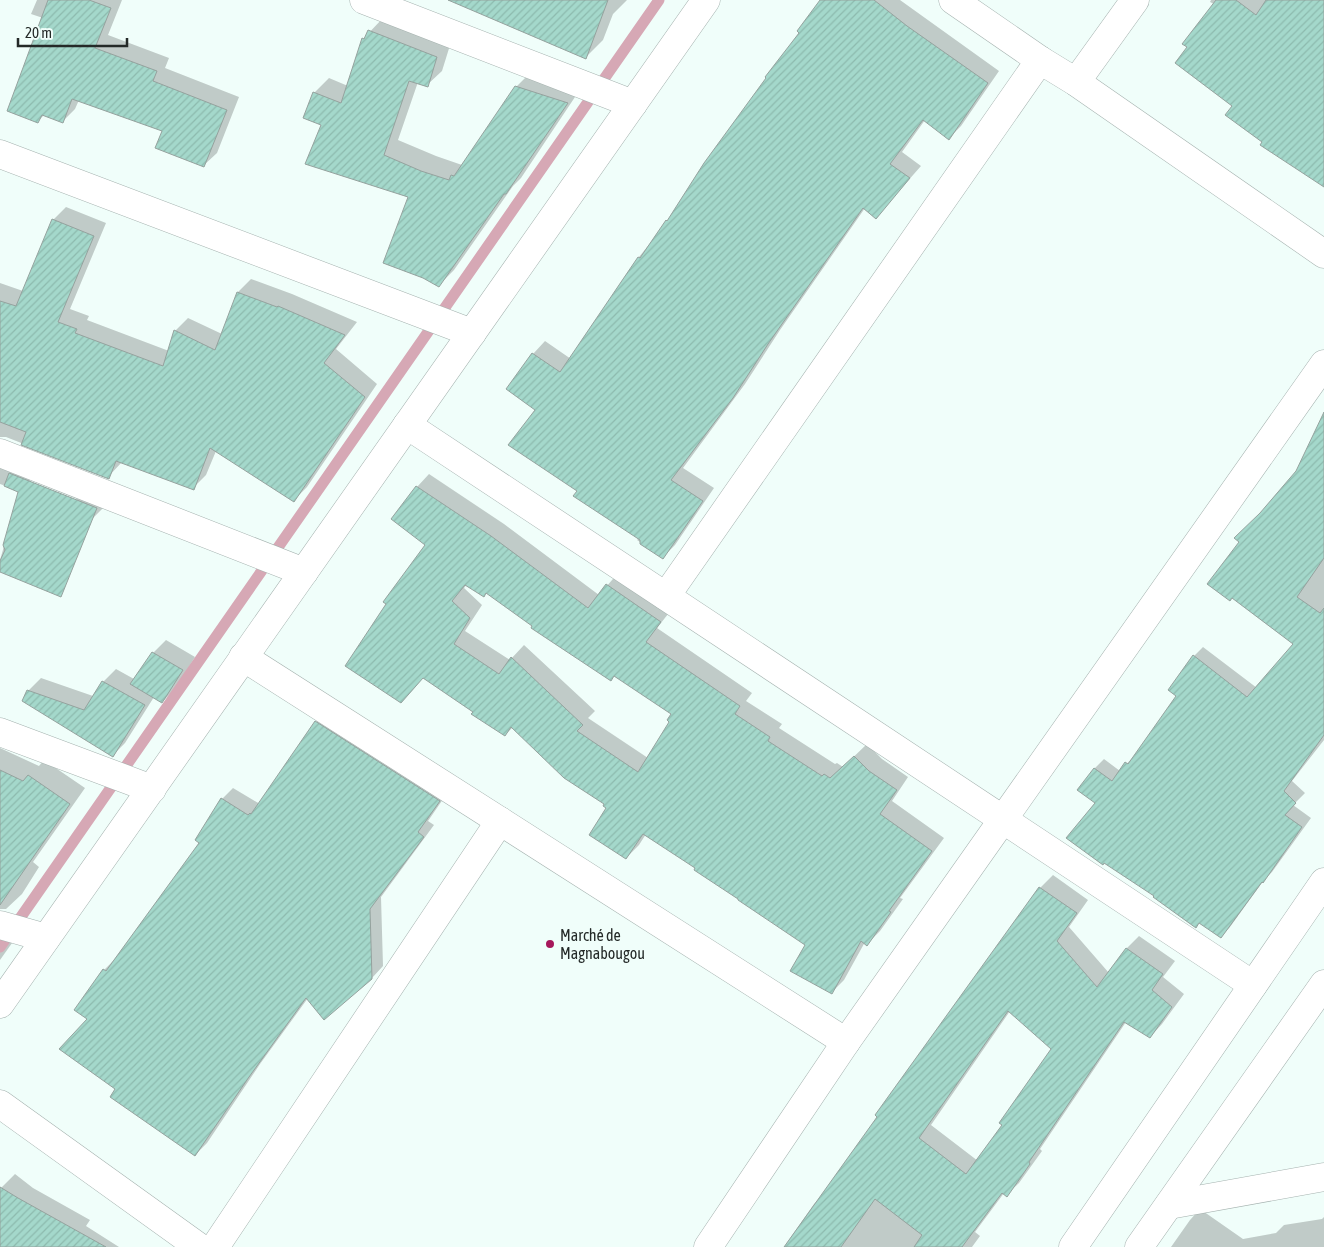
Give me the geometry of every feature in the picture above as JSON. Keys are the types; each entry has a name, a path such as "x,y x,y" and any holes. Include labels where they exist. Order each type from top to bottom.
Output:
{"street":[{"path":"364,0 633,104"},
{"path":"0,1004 706,0"},
{"path":"953,0 1040,60 1076,82 1324,254"},
{"path":"1076,82 1135,0"},
{"path":"666,596 1040,60"},
{"path":"0,154 472,333"},
{"path":"708,1247 846,1042 1004,821 1324,364"},
{"path":"407,425 1253,985"},
{"path":"0,453 304,572"},
{"path":"243,657 846,1042"},
{"path":"0,732 152,789"},
{"path":"215,1247 500,821"},
{"path":"1073,1247 1324,882"},
{"path":"0,925 46,938"},
{"path":"1139,1247 1324,984"},
{"path":"0,1104 199,1247"},
{"path":"1169,1205 1324,1176"}],"building":[{"path":"48,0 89,0 111,8 95,48 157,71 153,81 227,110 204,167 155,148 162,131 72,99 63,123 42,115 38,123 7,111"},
{"path":"448,0 608,0 586,59"},
{"path":"820,0 874,0 907,26 988,83 949,140 923,120 890,164 910,178 876,219 863,208 768,344 733,398 671,480 703,501 663,559 640,544 640,540 573,496 577,491 508,445 535,410 506,389 532,353 560,372 638,257 640,258 667,221 704,163 799,33 797,31"},
{"path":"1216,0 1236,0 1256,15 1266,0 1324,0 1324,187 1260,145 1262,142 1225,115 1232,106 1175,63 1187,47 1182,44"},
{"path":"368,30 437,57 428,87 409,81 384,155 421,171 449,180 451,175 454,176 515,86 568,103 439,287 423,278 383,263 408,197 305,164 321,125 303,118 313,92 341,103 362,38 364,39"},
{"path":"52,219 94,236 58,322 77,329 75,333 163,366 174,330 215,350 237,292 278,306 345,335 324,363 365,397 294,502 210,448 194,490 116,461 109,479 21,445 26,432 0,422 0,301 16,306"},
{"path":"1324,412 1324,558 1297,597 1320,613 1324,608 1324,735 1284,791 1296,803 1285,815 1302,827 1263,883 1221,938 1199,923 1196,928 1154,896 1104,863 1103,865 1066,838 1095,803 1077,790 1094,768 1112,781 1125,762 1128,764 1176,696 1168,690 1193,655 1247,697 1293,644 1232,598 1230,601 1207,584 1239,542 1234,538 1260,513 1296,471"},
{"path":"9,473 97,508 61,597 0,572 0,561 5,550 3,545 18,492 4,486"},
{"path":"416,486 491,536 588,608 606,584 661,622 646,642 740,706 735,714 770,737 768,741 822,776 824,774 830,778 854,756 869,771 897,790 880,814 932,851 889,911 891,912 867,946 861,941 832,994 790,971 805,945 694,870 695,868 643,834 626,859 589,835 606,808 603,806 604,804 564,778 511,727 505,736 471,714 473,712 423,678 401,703 345,666 386,604 383,602 425,545 391,519","holes":["465,585 484,597 486,593 532,626 531,628 611,681 614,676 671,714 667,720 669,722 638,772 577,731 583,725 511,657 499,674 454,644 470,618 452,601"]},
{"path":"152,652 183,670 162,703 130,684"},
{"path":"102,681 145,705 113,757 22,701 27,690 84,710"},
{"path":"315,721 440,801 418,832 424,837 370,909 372,979 324,1020 306,998 195,1156 110,1097 115,1089 59,1049 87,1019 74,1010 103,969 106,971 199,843 195,840 221,798 248,815 251,814"},
{"path":"0,770 23,781 28,775 70,804 0,905"},
{"path":"1039,887 1077,913 1057,941 1097,987 1126,948 1163,974 1152,990 1172,1007 1150,1038 1124,1022 1007,1197 1002,1193 962,1247 914,1247 922,1235 875,1199 841,1247 784,1247 877,1117 875,1115","holes":["1008,1011 1051,1049 999,1123 1002,1125 966,1174 919,1138"]},
{"path":"0,1187 18,1198 106,1247 0,1247"}],"waterway":[{"path":"0,947 659,0"}],"place":[{"name":"Marché de Magnabougou","path":"550,944"}]}
